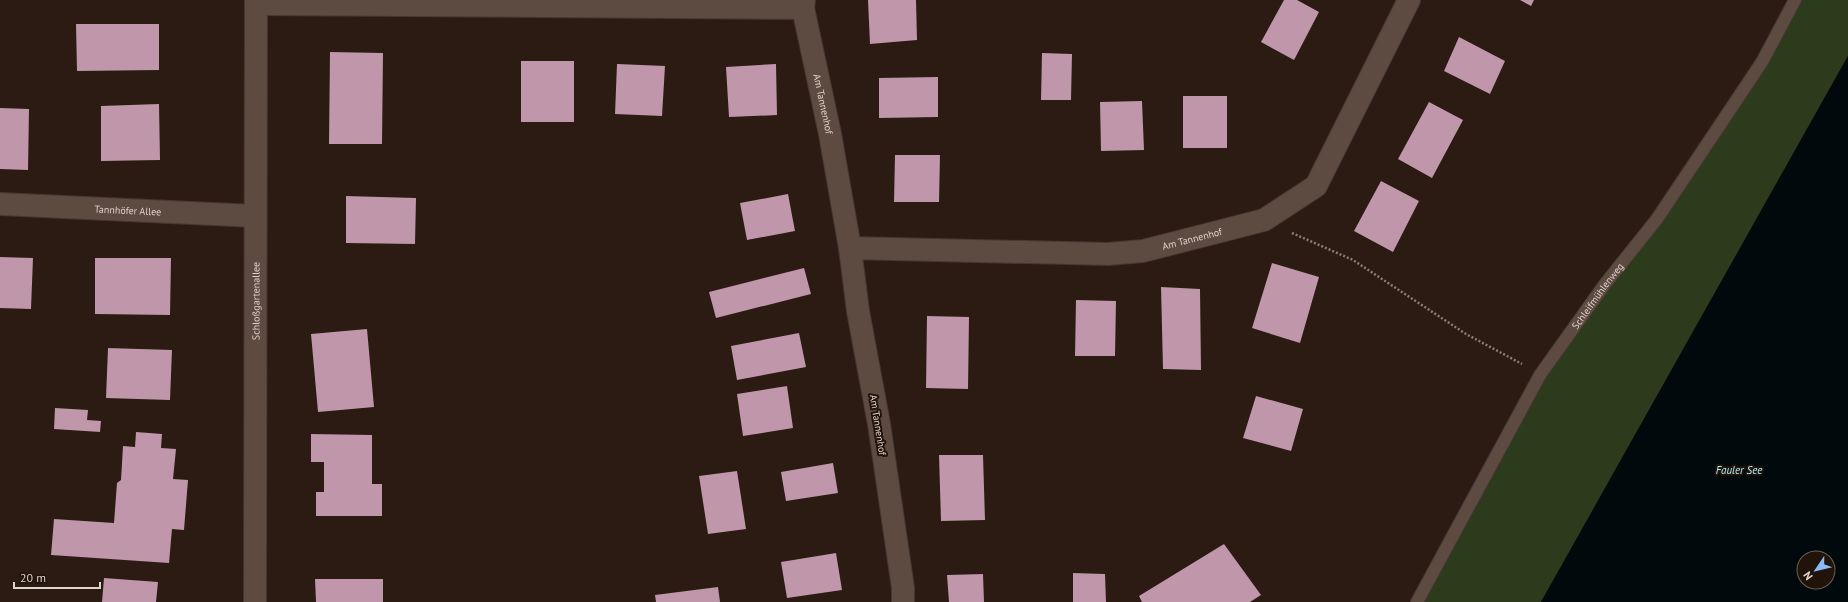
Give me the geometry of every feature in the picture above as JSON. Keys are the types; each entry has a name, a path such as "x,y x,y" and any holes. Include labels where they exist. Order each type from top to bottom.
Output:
{"street":[{"name":"Am Tannenhof","path":"850,248 1108,254 1143,251 1264,220 1316,186 1410,0"},
{"name":"Am Tannenhof","path":"256,2 804,4 830,134 850,248 858,311 879,424 903,588 903,602"},
{"name":"Schloßgartenallee","path":"255,602 256,2"},
{"name":"Tannhöfer Allee","path":"0,204 255,216"}],"lane":[{"name":"Schleifmühlenweg","path":"1417,602 1540,375 1604,284 1657,219 1762,62 1795,0"}],"path":[{"path":"1264,220 1353,260 1466,334 1540,375"}],"green space":[{"path":"1795,0 1848,0 1848,56 1541,602 1417,602 1540,375 1657,219"}],"water":[{"name":"Fauler See","path":"1848,56 1848,602 1541,602"}],"building":[{"path":"868,0 916,0 917,40 870,44"},
{"path":"1284,0 1297,0 1319,12 1294,60 1261,42"},
{"path":"1520,0 1534,0 1531,6"},
{"path":"76,24 159,24 159,70 77,71"},
{"path":"1459,37 1505,61 1490,94 1444,71"},
{"path":"330,52 383,53 382,144 329,144"},
{"path":"1042,53 1072,54 1071,100 1041,100"},
{"path":"521,61 574,61 574,122 521,122"},
{"path":"617,64 665,66 662,116 615,114"},
{"path":"776,64 777,115 729,117 726,67"},
{"path":"938,77 938,117 879,118 879,78"},
{"path":"1183,96 1227,96 1227,148 1183,148"},
{"path":"1142,101 1144,150 1101,151 1100,102"},
{"path":"1429,102 1463,120 1432,178 1398,159"},
{"path":"159,104 160,160 101,161 101,106"},
{"path":"0,108 29,109 28,170 0,169"},
{"path":"895,155 940,155 939,202 894,202"},
{"path":"1381,181 1419,201 1393,252 1354,231"},
{"path":"788,194 795,231 747,240 740,203"},
{"path":"346,196 416,198 415,244 346,243"},
{"path":"0,257 33,258 31,309 0,308"},
{"path":"95,258 171,258 170,315 95,314"},
{"path":"1272,263 1319,277 1300,343 1252,328"},
{"path":"804,268 811,294 716,318 709,292"},
{"path":"1161,287 1200,289 1201,370 1163,369"},
{"path":"1076,300 1116,301 1115,356 1075,356"},
{"path":"927,316 969,317 968,389 926,388"},
{"path":"367,329 374,407 318,412 311,334"},
{"path":"799,333 806,367 737,380 731,346"},
{"path":"108,348 172,350 170,400 106,398"},
{"path":"787,386 793,428 743,436 737,394"},
{"path":"1256,396 1303,409 1291,451 1243,438"},
{"path":"55,408 88,410 87,420 101,421 100,432 54,429"},
{"path":"136,432 162,434 161,448 176,449 173,479 188,480 184,530 172,529 169,563 51,555 54,519 114,523 117,483 121,480 123,446 135,447"},
{"path":"311,434 372,435 372,484 382,484 382,516 316,516 316,492 324,492 324,462 311,462"},
{"path":"939,455 983,455 985,520 941,521"},
{"path":"833,463 838,493 786,501 781,472"},
{"path":"737,471 746,529 708,534 699,476"},
{"path":"1224,544 1261,595 1250,602 1142,602 1139,596"},
{"path":"836,553 842,590 787,598 781,562"},
{"path":"1073,573 1105,574 1106,602 1073,602"},
{"path":"983,574 984,602 949,602 947,575"},
{"path":"104,578 158,582 156,602 102,602"},
{"path":"315,579 383,579 383,602 316,602"},
{"path":"718,587 720,602 656,602 655,595"}]}
